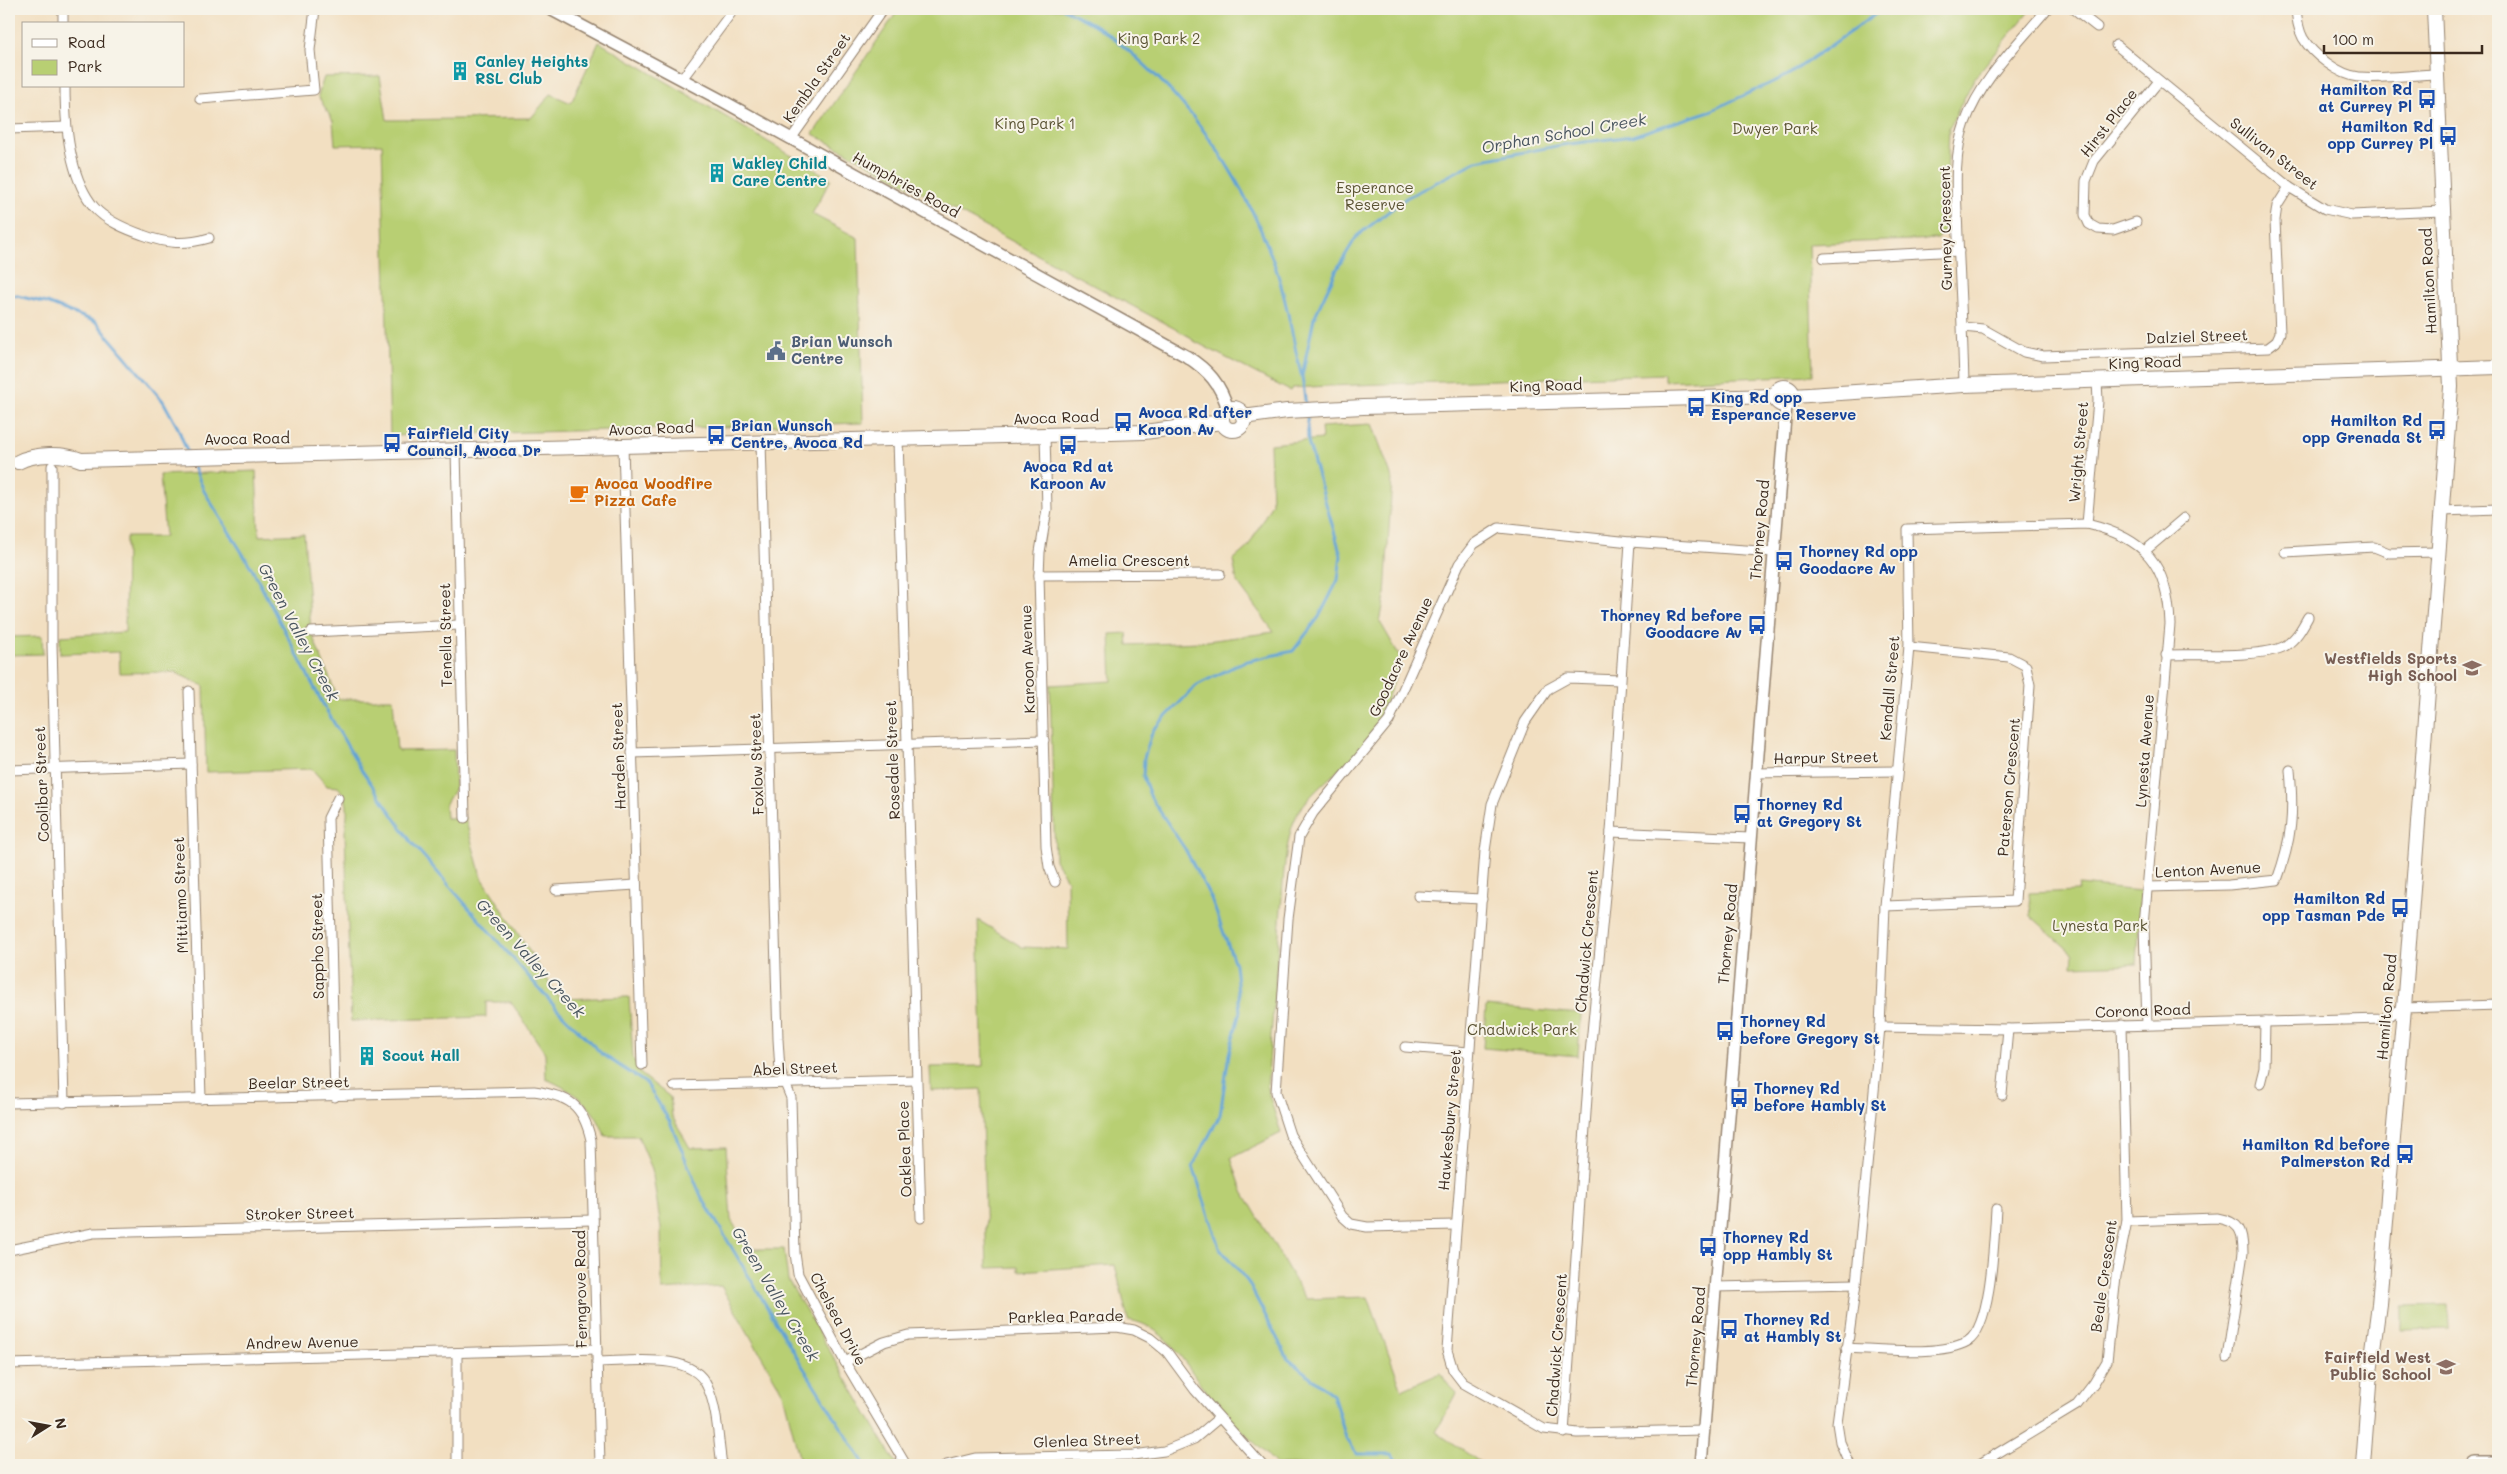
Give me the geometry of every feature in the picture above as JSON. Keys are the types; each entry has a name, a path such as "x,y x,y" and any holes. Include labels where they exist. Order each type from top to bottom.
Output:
{"highway":[{"path":"2476,1465 2498,1465"}],"main road":[{"name":"Hamilton Road","path":"2363,1465 2369,1382 2379,1304 2404,1008 2451,387 2434,9"},
{"name":"King Road","path":"1319,409 1785,399 1964,386 2498,367"},
{"name":"Avoca Road","path":"14,462 28,457 72,456 81,460 1144,432 1225,416 1226,428 1233,430 1242,425 1243,418 1287,411 1319,409"},
{"name":"Avoca Road","path":"14,462 30,466 52,466 72,465 81,460"}],"street":[{"path":"63,9 63,22"},
{"path":"200,99 314,90 310,50 315,9"},
{"name":"Humphries Road","path":"550,9 682,79 1186,356 1209,373 1223,393 1225,416"},
{"path":"682,79 734,9"},
{"name":"Kembla Street","path":"791,139 883,9"},
{"name":"Gurney Crescent","path":"1964,386 1957,162 1965,122 1984,86 2047,9"},
{"path":"2074,9 2097,28"},
{"path":"2296,9 2297,23 2303,39 2315,52 2342,72 2358,77 2436,74"},
{"name":"Sullivan Street","path":"2116,45 2289,187 2325,209 2352,215 2442,211"},
{"name":"Hirst Place","path":"2136,222 2113,230 2098,229 2090,224 2085,215 2086,181 2094,161 2160,80"},
{"path":"65,88 66,127 78,178 94,206 114,222 158,241 192,243 209,238"},
{"path":"9,129 66,127"},
{"name":"Dalziel Street","path":"1963,327 1983,329 2024,352 2043,356 2268,348 2276,342 2280,334 2275,220 2277,206 2289,187"},
{"path":"1824,258 1959,251"},
{"name":"Wright Street","path":"2087,524 2098,401 2097,381"},
{"name":"Thorney Road","path":"1701,1465 1785,399"},
{"name":"Karoon Avenue","path":"1045,435 1047,509 1040,552 1039,575 1046,846 1049,867 1055,882"},
{"name":"Rosedale Street","path":"898,439 916,1080"},
{"name":"Foxlow Street","path":"761,442 778,1039 780,1071 786,1084"},
{"name":"Harden Street","path":"623,446 642,1065"},
{"name":"Tenella Street","path":"456,450 465,818"},
{"name":"Coolibar Street","path":"52,466 52,644 64,1102"},
{"path":"2442,511 2498,509"},
{"path":"2146,550 2184,518"},
{"name":"Lynesta Avenue","path":"2087,524 2111,530 2129,538 2146,550 2162,575 2169,600 2170,624 2144,925 2147,1025"},
{"name":"Kendall Street","path":"1880,1027 1885,906 1909,647 1907,530 2087,524"},
{"name":"Goodacre Avenue","path":"1455,1225 1350,1226 1294,1142 1286,1126 1276,1092 1288,919 1299,837 1313,813 1388,722 1459,564 1474,544 1499,528 1630,542 1774,552"},
{"name":"Chadwick Crescent","path":"1564,1433 1589,1063 1610,832 1630,542"},
{"path":"2284,552 2374,547 2389,553 2438,552"},
{"name":"Amelia Crescent","path":"1039,575 1220,574"},
{"path":"2166,655 2274,651 2292,641 2301,630 2308,616"},
{"path":"311,632 460,626"},
{"name":"Paterson Crescent","path":"1885,906 2015,901 2030,685 2026,666 2009,657 1909,647"},
{"name":"Hawkesbury Street","path":"1620,680 1568,678 1548,689 1525,722 1492,804 1485,851 1447,1341 1453,1370 1468,1387 1544,1429 1564,1433 1703,1430"},
{"name":"Mittiamo Street","path":"189,691 201,1099"},
{"path":"632,753 1044,740"},
{"path":"9,770 191,764"},
{"name":"Lenton Avenue","path":"2148,887 2229,885 2277,880 2290,838 2293,801 2290,770"},
{"name":"Harpur Street","path":"1756,773 1897,771"},
{"name":"Sappho Street","path":"335,1096 328,818 338,798"},
{"path":"1610,832 1750,838"},
{"path":"556,890 636,885"},
{"path":"1418,896 1482,899"},
{"path":"2404,1008 2498,1005"},
{"name":"Corona Road","path":"1880,1027 2008,1029 2382,1019 2404,1008"},
{"path":"2260,1084 2264,1068 2266,1022"},
{"name":"Beale Crescent","path":"1978,1465 2077,1405 2094,1383 2107,1361 2116,1276 2127,1221 2122,1025"},
{"path":"1850,1465 1840,1442 1837,1423 1856,1284 1880,1027"},
{"path":"2002,1095 2008,1029"},
{"path":"1405,1047 1469,1052"},
{"name":"Abel Street","path":"674,1086 916,1080"},
{"name":"Oaklea Place","path":"916,1080 921,1218"},
{"name":"Chelsea Drive","path":"786,1084 791,1098 795,1253 798,1274 845,1362 906,1465"},
{"name":"Beelar Street","path":"9,1103 534,1091 554,1094 569,1100 583,1113"},
{"name":"Ferngrove Road","path":"583,1113 592,1140 600,1465"},
{"path":"1846,1348 1919,1351 1953,1347 1969,1340 1983,1320 1990,1281 1996,1209"},
{"path":"2127,1221 2216,1218 2230,1220 2239,1227 2243,1238 2244,1252 2227,1358"},
{"name":"Stroker Street","path":"9,1250 18,1250 75,1234 93,1232 593,1220"},
{"path":"1715,1287 1856,1284"},
{"name":"Parklea Parade","path":"845,1362 884,1342 908,1335 1117,1327 1134,1330 1150,1338 1167,1352 1219,1418 1262,1465"},
{"name":"Andrew Avenue","path":"9,1364 597,1349"},
{"path":"457,1353 457,1465"},
{"path":"597,1362 668,1362 684,1364 698,1373 707,1385 713,1405 722,1465"},
{"name":"Glenlea Street","path":"946,1465 975,1458 1133,1455 1164,1451 1194,1440 1219,1418"}],"green space":[{"path":"899,9 2031,9 1975,77 1949,128 1945,228 1938,239 1809,244 1813,375 1664,381 1664,374 1328,386 1292,388 1290,391 1192,340 1192,338 813,134"},
{"path":"599,42 831,179 812,214 858,238 863,423 390,436 382,144 335,145 333,121 318,96 324,77 380,76 387,120 531,118 551,94 571,103"},
{"path":"1372,424 1392,478 1385,596 1380,622 1402,660 1382,712 1367,740 1317,790 1301,808 1294,822 1289,838 1284,870 1267,1088 1281,1133 1231,1158 1242,1190 1306,1299 1368,1297 1402,1390 1441,1373 1446,1382 1457,1393 1436,1432 1484,1465 1277,1465 1218,1405 1165,1339 1154,1330 1128,1320 1115,1265 1019,1271 1019,1267 987,1268 981,1089 931,1091 930,1067 983,1066 978,920 1022,947 1068,949 1067,880 1055,860 1050,685 1112,681 1110,634 1127,633 1128,645 1200,642 1274,632 1237,582 1233,560 1248,547 1272,503 1270,444 1322,439 1321,427"},
{"path":"256,471 259,536 304,534 311,632 338,699 393,699 397,751 454,750 455,788 445,805 446,818 465,818 481,876 560,999 629,997 633,1058 641,1074 670,1097 672,1116 690,1148 726,1147 731,1220 749,1249 784,1249 788,1280 897,1465 801,1465 783,1393 721,1286 662,1290 661,1228 652,1169 638,1136 605,1136 596,1116 582,1101 566,1089 546,1079 545,1053 511,1002 486,1002 486,1017 351,1021 345,832 347,808 345,798 338,787 327,786 312,769 206,772 204,686 174,672 120,673 119,652 60,654 60,636 125,632 126,537 165,537 160,475"},
{"path":"42,636 43,654 9,655 9,637"},
{"name":"Lynesta Park","path":"2079,885 2141,891 2137,964 2072,966 2073,954 2031,916 2029,893 2078,891"},
{"name":"Chadwick Park","path":"1486,1006 1581,1014 1578,1056 1483,1048"},
{"path":"2448,1305 2449,1329 2402,1330 2402,1306"}],"waterway":[{"path":"1064,9 1104,31 1160,79 1206,134 1226,164 1260,229 1279,276 1301,374"},
{"name":"Orphan School Creek","path":"1306,407 1302,376 1314,318 1337,269 1357,236 1406,198 1477,161 1562,145 1632,136 1710,111 1788,75 1883,9"},
{"path":"9,294 47,303 96,322 163,401 178,428 188,454"},
{"name":"Orphan School Creek","path":"1307,414 1308,442 1341,555 1338,580 1319,617 1293,651 1243,662 1197,685 1153,730 1144,758 1143,777 1151,798 1185,849 1211,898 1235,964 1240,1011 1229,1054 1220,1115 1193,1166 1219,1247 1248,1282 1288,1359 1333,1395 1346,1438 1357,1454 1392,1454 1399,1465"},
{"name":"Green Valley Creek","path":"192,462 204,491 251,567 324,706 361,769 412,843 557,1009 602,1054 647,1084 670,1122 701,1196 798,1359 865,1465"}],"place":[{"name":"Canley Heights RSL Club","path":"460,71"},
{"name":"Hamilton Rd at Currey Pl","path":"2427,99"},
{"name":"Hamilton Rd opp Currey Pl","path":"2448,136"},
{"name":"Wakley Child Care Centre","path":"717,173"},
{"name":"Brian Wunsch Centre","path":"776,351"},
{"name":"King Rd opp Esperance Reserve","path":"1696,407"},
{"name":"Avoca Rd after Karoon Av","path":"1123,422"},
{"name":"Hamilton Rd opp Grenada St","path":"2437,430"},
{"name":"Brian Wunsch Centre, Avoca Rd","path":"716,435"},
{"name":"Fairfield City Council, Avoca Dr","path":"392,443"},
{"name":"Avoca Rd at Karoon Av","path":"1068,445"},
{"name":"Avoca Woodfire Pizza Cafe","path":"579,493"},
{"name":"Thorney Rd opp Goodacre Av","path":"1784,561"},
{"name":"Thorney Rd before Goodacre Av","path":"1757,625"},
{"name":"Westfields Sports High School","path":"2472,668"},
{"name":"Thorney Rd at Gregory St","path":"1742,814"},
{"name":"Hamilton Rd opp Tasman Pde","path":"2400,908"},
{"name":"Thorney Rd before Gregory St","path":"1725,1031"},
{"name":"Scout Hall","path":"367,1056"},
{"name":"Thorney Rd before Hambly St","path":"1739,1098"},
{"name":"Hamilton Rd before Palmerston Rd","path":"2405,1154"},
{"name":"Thorney Rd opp Hambly St","path":"1708,1247"},
{"name":"Thorney Rd at Hambly St","path":"1729,1329"},
{"name":"Fairfield West Public School","path":"2446,1367"}],"park label":[{"name":"King Park 2","path":"1159,39"},
{"name":"King Park 1","path":"1035,124"},
{"name":"Dwyer Park","path":"1775,129"},
{"name":"Esperance Reserve","path":"1375,196"}]}
